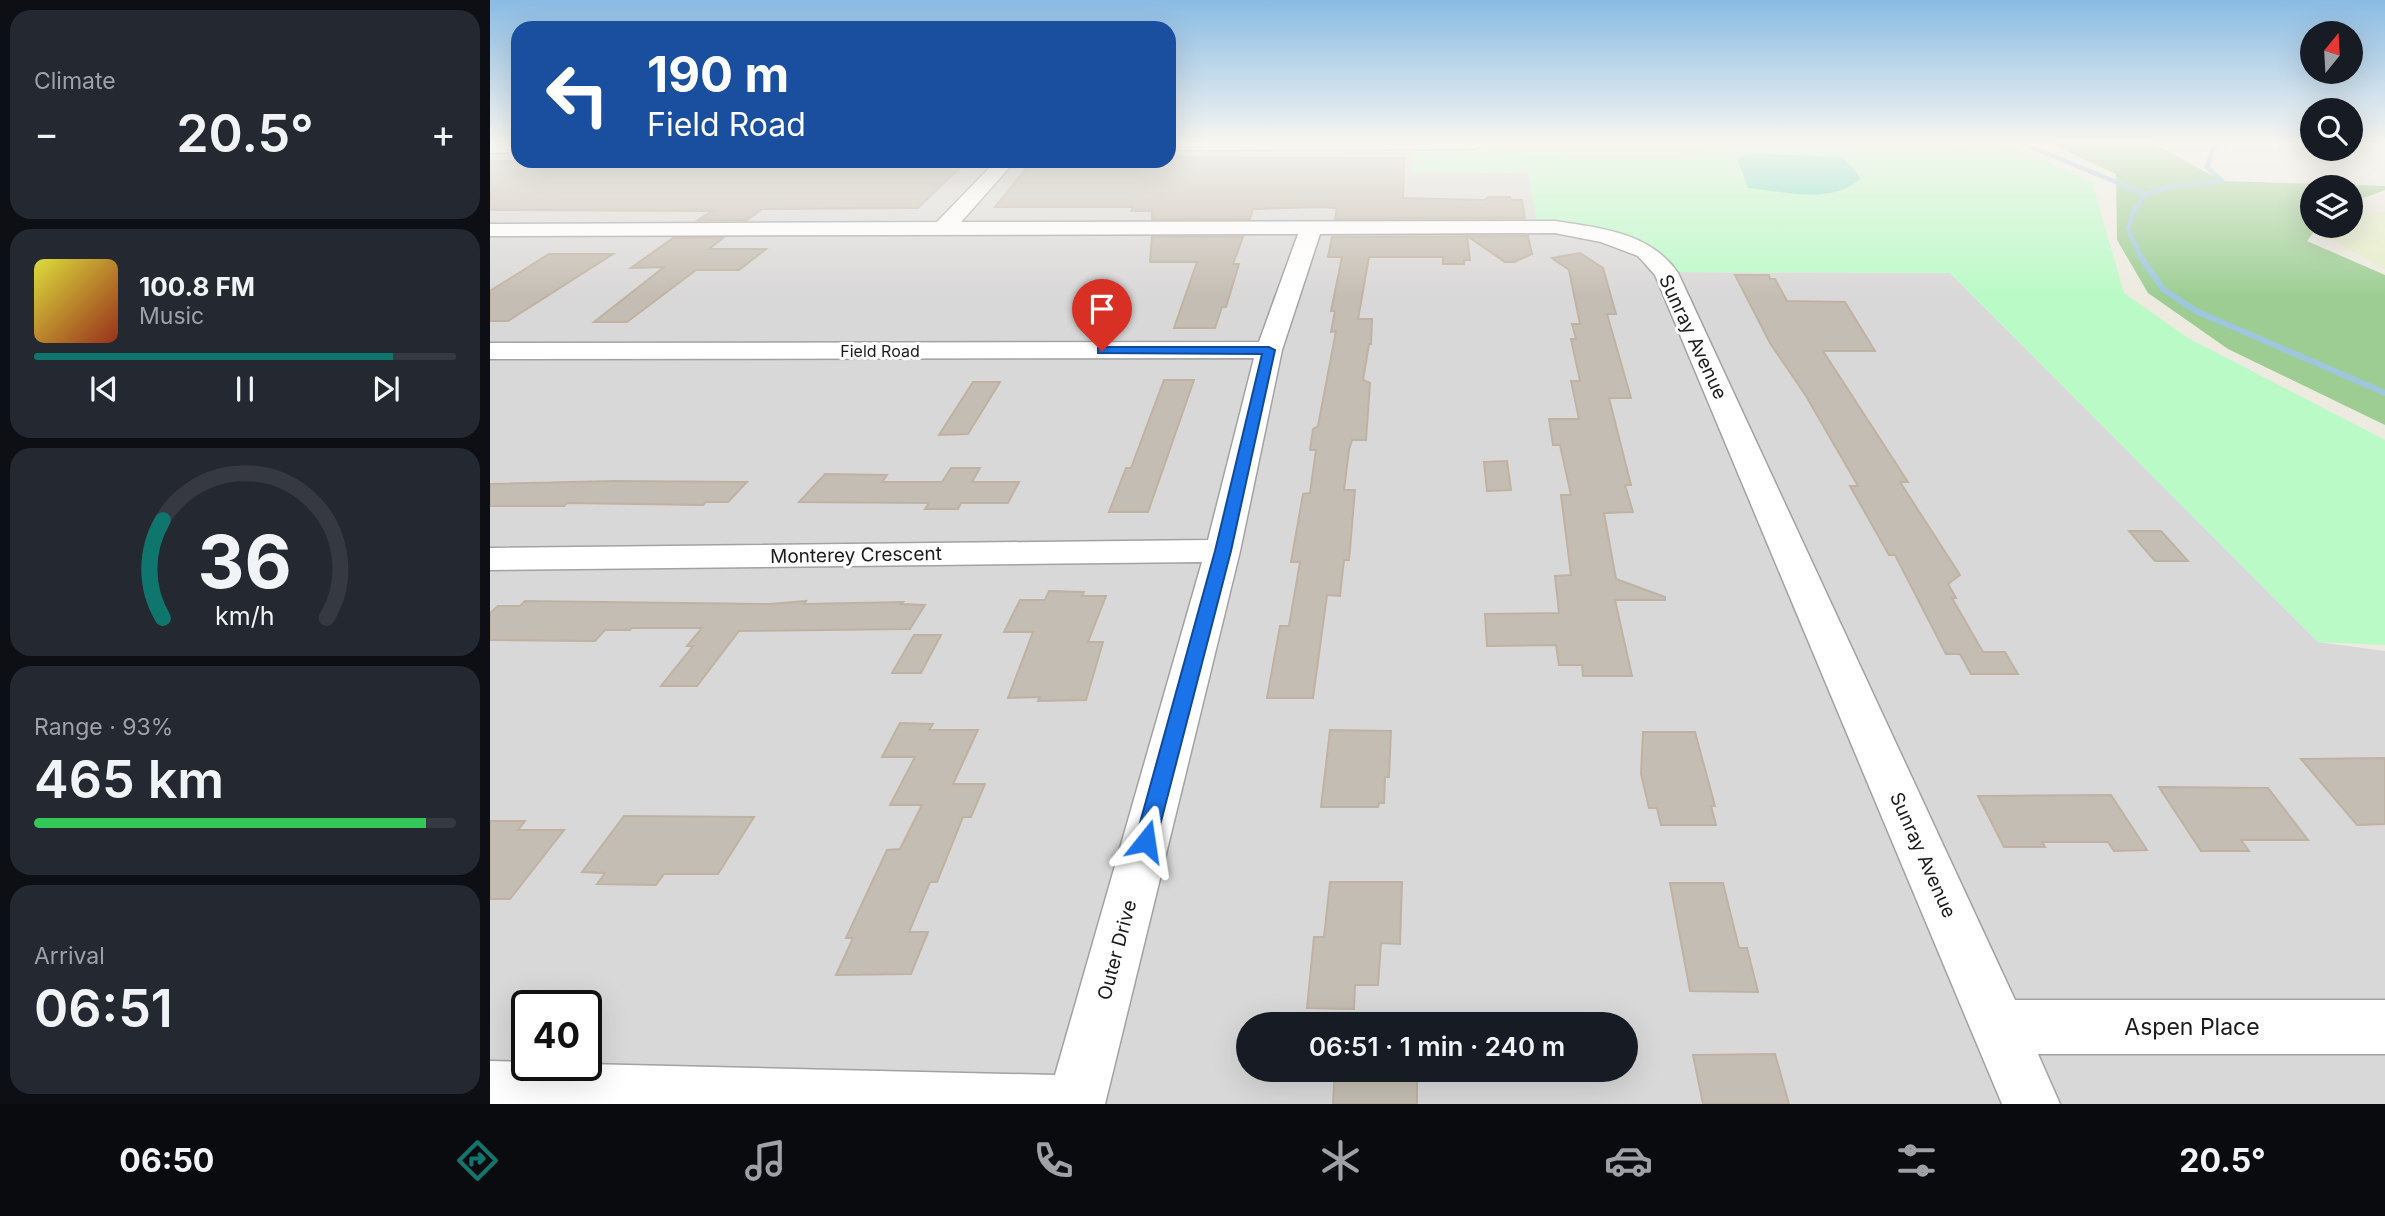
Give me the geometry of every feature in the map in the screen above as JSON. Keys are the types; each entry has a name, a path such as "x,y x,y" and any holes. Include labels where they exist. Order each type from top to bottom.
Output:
{"street":[{"path":"943,229 976,194"},
{"name":"Sunray Avenue","path":"490,230 1555,227 1606,236 1646,251 1666,273 2031,1104"},
{"name":"Outer Drive","path":"1074,1104 1223,551 1269,350 1311,228"},
{"name":"Field Road","path":"490,351 1269,350"},
{"name":"Monterey Crescent","path":"490,559 1223,551"},
{"name":"Aspen Place","path":"1999,1027 2385,1027"},
{"path":"490,1090 1074,1104"}],"shaded area":[{"path":"490,194 1546,194 1576,228 1676,272 1950,273 2318,642 2385,651 2385,1104 490,1104"}],"green space":[{"path":"1532,194 2095,194 2124,293 2188,338 2385,440 2385,645 2318,642 1950,273 1676,272 1642,248 1537,223"},
{"path":"2116,194 2300,194 2300,238 2309,238 2307,241 2385,275 2385,425 2228,349 2148,293 2117,240"},
{"path":"2385,212 2385,269 2330,239 2363,238 2363,213"}],"building":[{"path":"490,194 933,194 918,208 762,209 747,220 698,220 712,211 490,210"},
{"path":"1006,194 1403,194 1403,198 1484,200 1489,197 1510,197 1511,200 1522,200 1525,218 1335,219 1337,208 1320,207 1253,209 1250,219 1152,219 1152,211 1131,211 1133,207 995,207"},
{"path":"1467,236 1470,260 1464,260 1464,264 1443,264 1443,257 1369,257 1358,319 1372,319 1371,344 1363,380 1370,383 1366,440 1352,440 1344,490 1355,490 1349,560 1344,560 1340,596 1327,595 1313,698 1267,698 1280,626 1289,626 1300,562 1291,562 1303,494 1310,493 1316,450 1310,450 1313,429 1318,426 1336,331 1331,332 1335,311 1331,311 1342,257 1328,257 1332,237"},
{"path":"1467,236 1528,236 1532,254 1514,262 1505,262"},
{"path":"1152,237 1243,237 1233,264 1239,264 1226,307 1222,307 1215,328 1174,328 1197,262 1150,262"},
{"path":"673,238 723,238 709,249 766,249 739,270 696,270 627,322 594,322 664,267 631,268"},
{"path":"1580,253 1603,268 1616,314 1607,314 1631,398 1609,398 1631,485 1625,485 1633,512 1604,513 1616,579 1665,597 1665,600 1615,600 1632,676 1583,676 1582,665 1559,665 1556,645 1487,646 1485,614 1559,613 1555,576 1571,575 1561,495 1571,495 1560,445 1553,445 1549,419 1579,419 1571,381 1580,381 1571,339 1576,339 1572,324 1580,324 1569,270 1552,258"},
{"path":"549,254 613,254 508,321 490,321 490,291"},
{"path":"1735,275 1769,275 1770,279 1775,279 1787,301 1845,302 1875,351 1823,351 1908,482 1900,482 1960,575 1948,584 1956,598 1952,598 1983,652 2005,652 2018,674 1971,674 1960,654 1946,654 1895,555 1889,555 1850,486 1858,486 1806,396 1770,343"},
{"path":"1164,380 1194,380 1148,512 1109,512 1126,468 1131,468"},
{"path":"973,382 1000,382 968,434 939,435"},
{"path":"1507,461 1511,490 1487,491 1484,462"},
{"path":"951,468 980,468 972,482 1019,482 1008,503 961,503 958,509 925,509 929,503 799,502 825,474 887,475 882,482 942,482"},
{"path":"747,482 728,502 706,502 703,505 567,503 564,506 490,506 490,484"},
{"path":"2129,531 2161,531 2188,561 2155,561"},
{"path":"1049,591 1106,596 1088,642 1103,642 1086,700 1038,701 1040,697 1008,698 1033,632 1004,632 1020,600 1045,600"},
{"path":"525,601 770,604 806,601 804,604 903,602 901,604 925,605 910,629 739,631 697,686 661,686 693,646 687,646 702,628 605,630 595,641 490,640 490,613 498,606 520,606"},
{"path":"914,635 941,635 921,673 892,673"},
{"path":"900,723 933,724 929,730 978,730 953,784 985,784 971,817 963,817 937,882 930,882 909,932 928,932 911,974 836,975 853,938 846,938 887,850 900,849 922,805 890,805 915,757 882,757"},
{"path":"1330,730 1391,731 1389,777 1385,777 1384,803 1379,803 1378,807 1321,807"},
{"path":"1643,732 1695,732 1715,806 1711,806 1716,825 1661,825 1657,808 1649,808 1641,774"},
{"path":"2385,758 2385,824 2357,825 2301,759"},
{"path":"2159,787 2268,788 2308,840 2241,840 2249,851 2201,851"},
{"path":"2111,795 2147,850 2114,851 2108,842 2042,842 2045,847 2004,847 1978,796"},
{"path":"624,816 754,817 718,874 664,874 656,885 597,884 605,873 582,872"},
{"path":"490,821 525,821 518,830 564,830 510,899 490,899"},
{"path":"1330,882 1402,882 1400,944 1381,943 1378,985 1355,985 1354,1009 1307,1008 1314,937 1324,937"},
{"path":"1670,883 1723,883 1739,948 1747,948 1758,992 1690,991"},
{"path":"1775,1054 1789,1104 1703,1104 1693,1055"},
{"path":"1334,1082 1417,1082 1417,1104 1333,1104"}],"waterway":[{"path":"2141,257 2128,229 2133,213 2145,194"},
{"path":"2140,256 2163,289 2196,311 2385,393"}],"route":[{"path":"1102,351 1269,350 1223,551 1146,841"}]}
